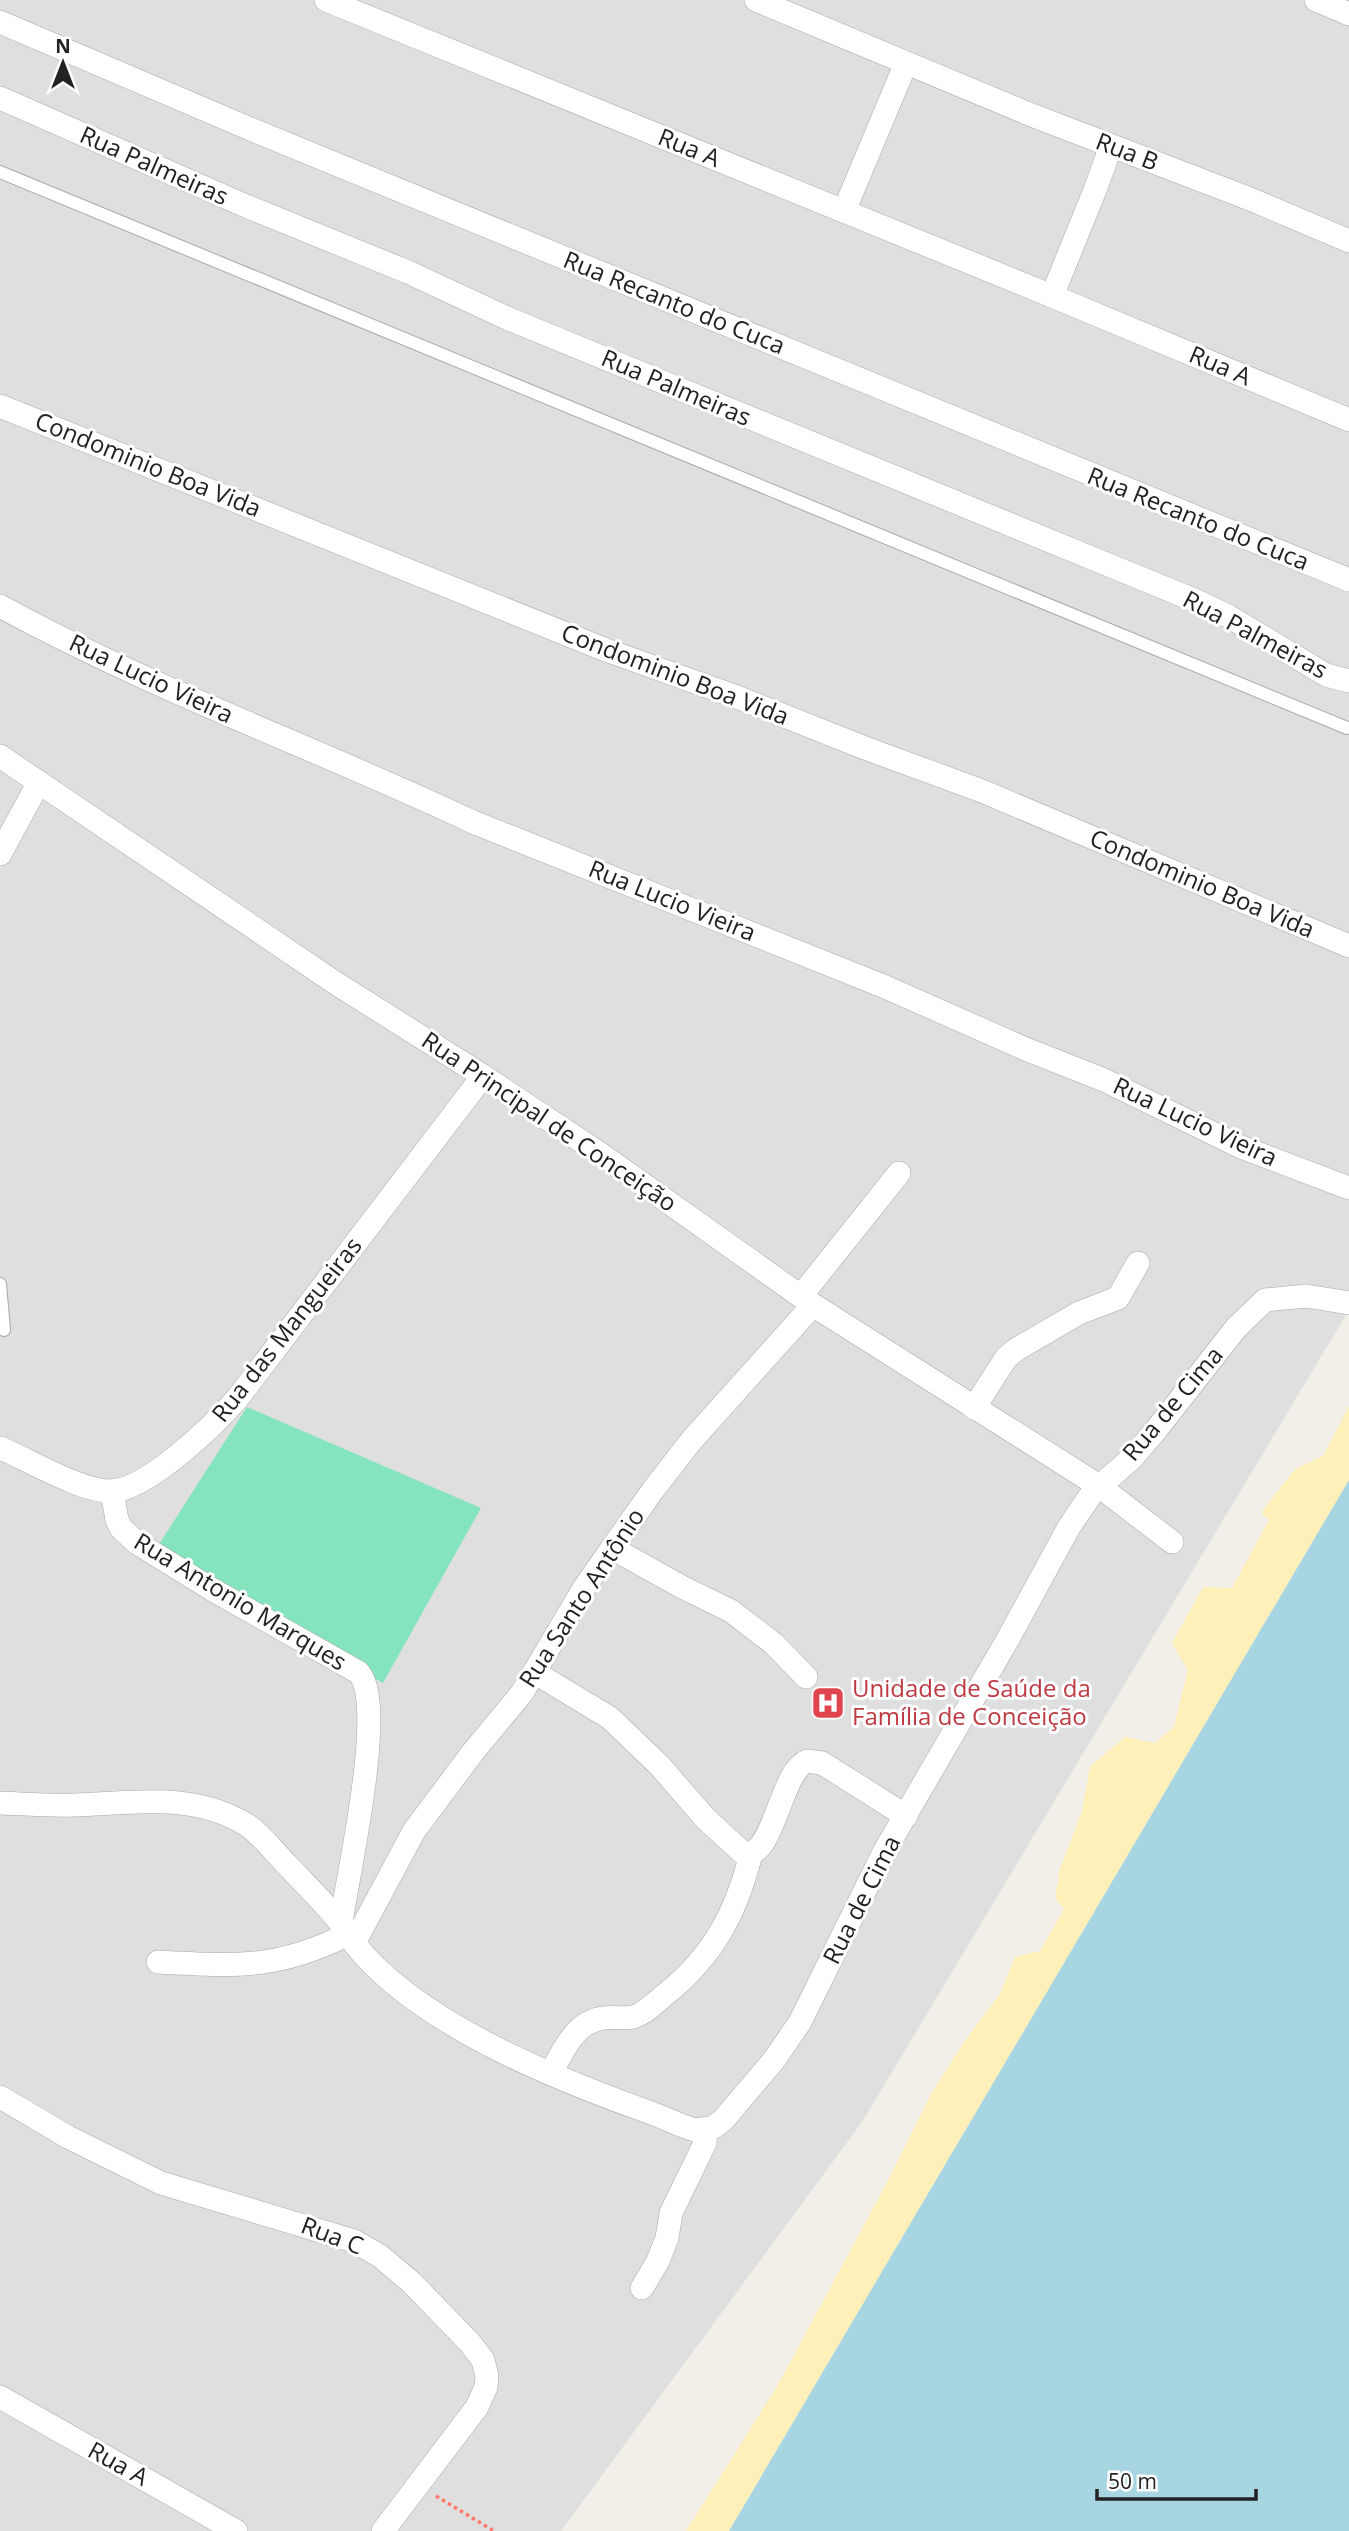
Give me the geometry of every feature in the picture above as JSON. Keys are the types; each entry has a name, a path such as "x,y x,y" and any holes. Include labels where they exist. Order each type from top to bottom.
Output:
{"street":[{"name":"Rua A","path":"326,0 1349,420"},
{"name":"Rua B","path":"756,0 1349,241"},
{"path":"1316,0 1349,14"},
{"name":"Rua Recanto do Cuca","path":"0,22 248,128 1349,580"},
{"path":"844,211 906,63"},
{"name":"Rua Palmeiras","path":"0,98 246,206 408,272 509,319 1194,600 1228,616 1326,675 1349,681"},
{"path":"1052,296 1111,146"},
{"name":"Condominio Boa Vida","path":"0,406 606,650 982,791 1349,946"},
{"name":"Rua Lucio Vieira","path":"0,606 82,648 235,719 416,795 472,822 883,986 1028,1050 1104,1080 1241,1147 1349,1188"},
{"name":"Rua Principal de Conceição","path":"0,756 322,974 483,1076 658,1194 807,1300 1099,1486 1172,1542"},
{"path":"0,854 39,782"},
{"name":"Rua das Mangueiras","path":"112,1491 139,1482 180,1454 218,1421 483,1076"},
{"name":"Rua Santo Antônio","path":"348,1933 373,1907 414,1831 472,1752 522,1693 550,1642 612,1548 691,1441 807,1300 899,1173"},
{"path":"974,1408 1006,1358 1079,1313 1118,1298 1138,1263"},
{"name":"Rua de Cima","path":"706,2130 720,2123 741,2102 800,2022 863,1891 1002,1650 1069,1527 1099,1486 1132,1458 1236,1328 1265,1300 1306,1296 1349,1303"},
{"path":"0,1448 74,1481 112,1491"},
{"name":"Rua Antonio Marques","path":"112,1491 117,1520 121,1528 137,1543 213,1590 358,1672 364,1679 368,1694 368,1731 348,1933"},
{"path":"612,1548 731,1611 774,1644 806,1677"},
{"path":"534,1672 610,1718 737,1849 751,1854"},
{"path":"551,2073 568,2041 578,2030 596,2019 639,2015 698,1965 730,1917 751,1854 757,1851 765,1838 796,1768 807,1761 822,1763 906,1816"},
{"path":"0,1803 75,1805 166,1801 198,1805 222,1813 248,1826 266,1842 329,1906 372,1965 424,2006 471,2034 579,2087 686,2127 706,2130 705,2143 671,2213 667,2238 659,2261 642,2288"},
{"path":"158,1962 241,1966 273,1961 323,1947 348,1933"},
{"name":"Rua C","path":"0,2097 68,2137 161,2182 354,2241 380,2256 412,2283 470,2343 483,2360 487,2376 486,2386 477,2407 383,2531"},
{"name":"Rua A","path":"0,2398 236,2531"}],"lane":[{"name":"Rua Palmeiras","path":"0,172 1347,728"},
{"path":"0,1284 4,1330"}],"path":[{"path":"419,2485 494,2531"}],"shaded area":[{"path":"0,0 1349,0 1349,1310 862,2122 561,2531 0,2531"}],"sand":[{"path":"1349,1406 1349,1480 729,2531 686,2531 778,2385 931,2094 964,2042 1000,1994 1015,1957 1040,1951 1064,1909 1055,1898 1060,1869 1082,1811 1090,1767 1125,1737 1155,1743 1174,1727 1188,1670 1172,1643 1203,1587 1232,1588 1269,1520 1261,1513 1295,1469 1323,1456"}],"green space":[{"path":"247,1407 481,1508 383,1683 156,1549"}],"water":[{"path":"1349,1480 1349,2531 729,2531"}],"place":[{"name":"Unidade de Saúde da Família de Conceição","path":"828,1703"}]}
